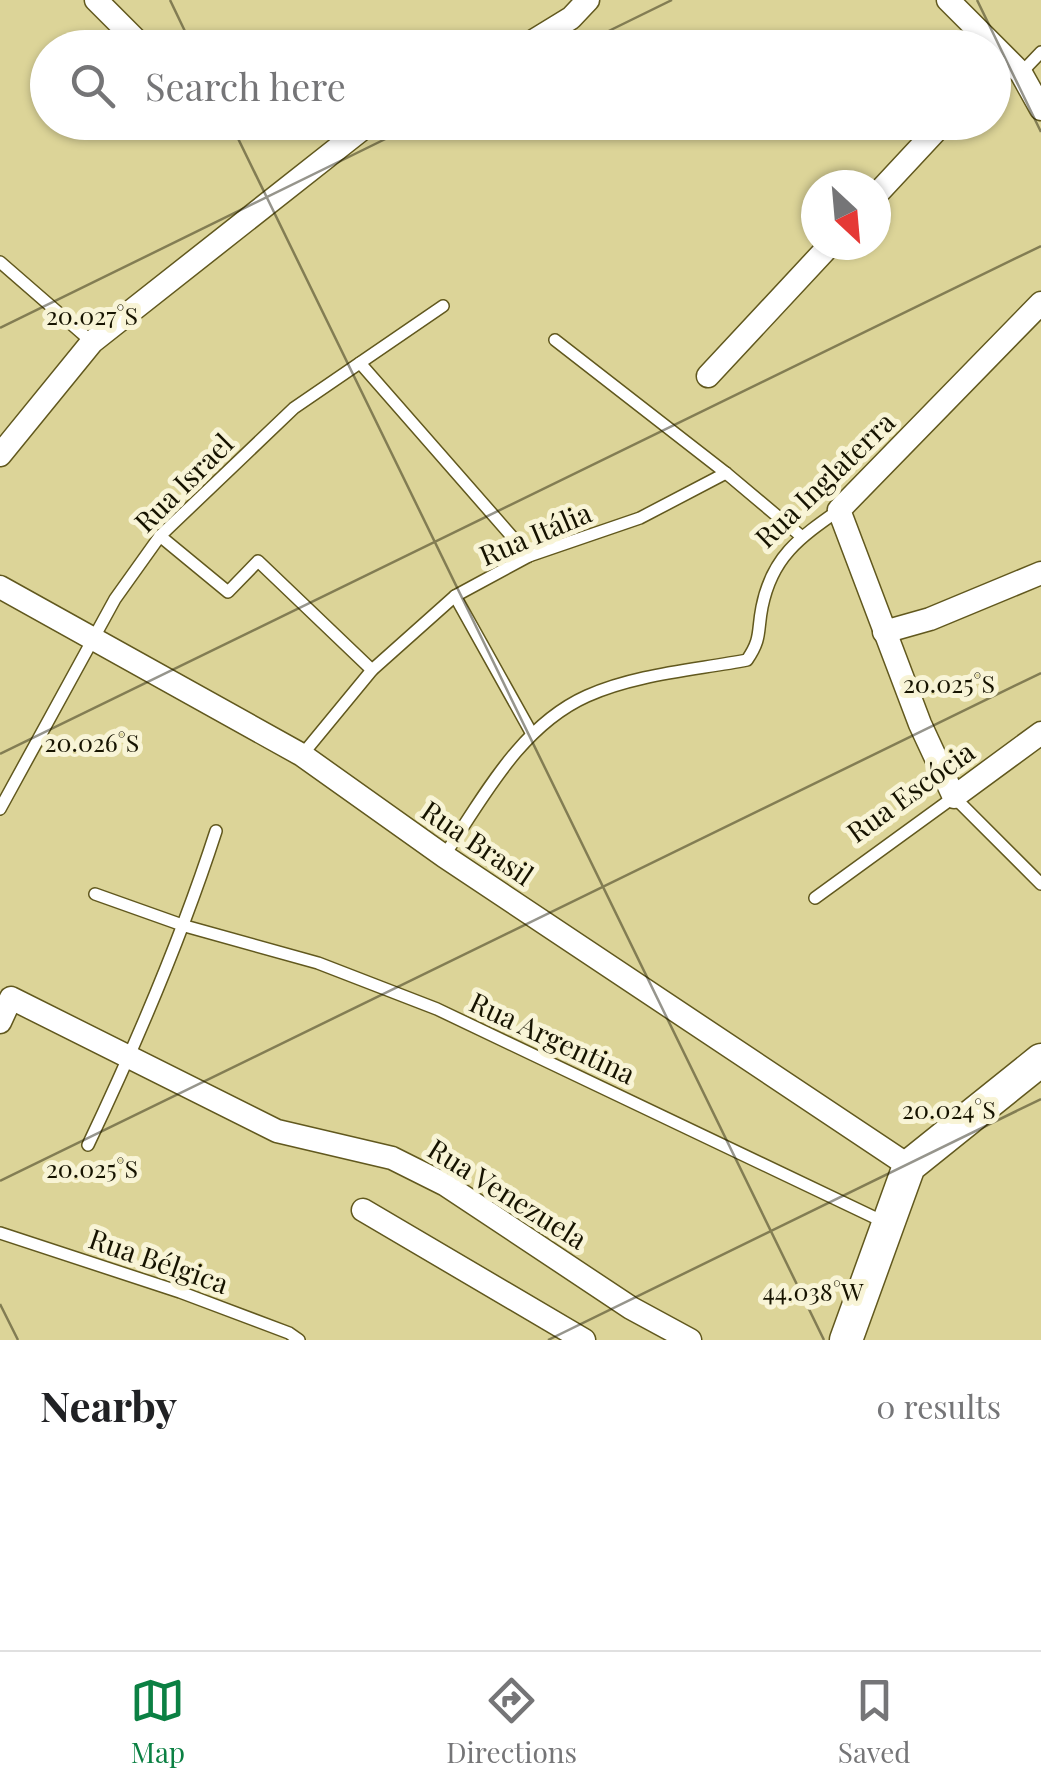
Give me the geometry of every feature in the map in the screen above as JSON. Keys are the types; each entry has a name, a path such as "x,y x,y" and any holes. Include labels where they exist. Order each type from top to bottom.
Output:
{"street":[{"path":"96,0 126,30"},
{"path":"551,30 571,18 588,0"},
{"path":"948,0 975,30"},
{"path":"1011,71 1041,108"},
{"path":"0,455 92,342 347,140"},
{"path":"891,179 927,140"},
{"path":"708,376 816,260"},
{"name":"Rua Inglaterra","path":"840,510 1041,303"},
{"path":"840,510 920,724 954,797"},
{"path":"884,632 930,619 1041,573"},
{"name":"Rua Brasil","path":"0,587 302,755 444,856 909,1166"},
{"name":"Rua Escócia","path":"954,797 1041,733"},
{"path":"0,1022 5,994"},
{"name":"Rua Venezuela","path":"5,994 277,1131 392,1158 446,1185 631,1308 690,1340"},
{"path":"846,1340 909,1166 1041,1060"},
{"path":"363,1210 584,1340"}],"lane":[{"path":"1011,64 1041,52"},
{"path":"0,262 92,342"},
{"name":"Rua Israel","path":"0,810 115,598 160,536 294,408 443,306"},
{"path":"555,340 801,536"},
{"path":"360,363 529,556"},
{"name":"Rua Itália","path":"302,755 372,670 455,596 529,556 640,518 726,473"},
{"name":"Rua Inglaterra","path":"444,856 508,762 532,734 562,709 588,695 631,682 746,660 760,642 761,611 771,571 801,536 840,510"},
{"path":"160,536 228,592 258,561 372,670"},
{"path":"455,596 532,734"},
{"path":"954,797 1041,884"},
{"name":"Rua Escócia","path":"815,898 954,797"},
{"path":"88,1145 185,926 216,831"},
{"name":"Rua Argentina","path":"95,894 185,926 318,962 437,1009 888,1224"},
{"name":"Rua Bélgica","path":"0,1233 180,1292 299,1340"}]}
